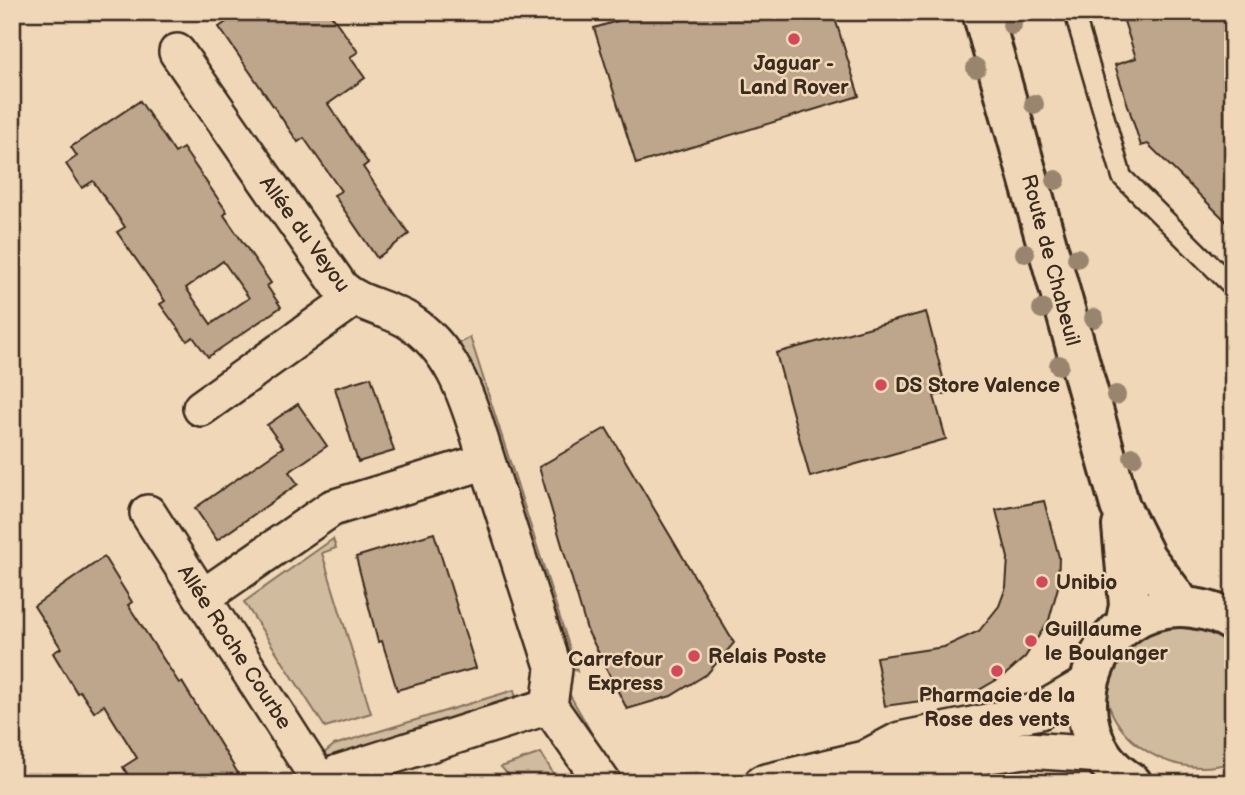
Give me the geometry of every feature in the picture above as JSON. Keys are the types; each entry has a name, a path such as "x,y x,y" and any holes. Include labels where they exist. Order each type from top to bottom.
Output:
{"main road":[{"name":"Route de Chabeuil","path":"982,12 1120,506 1129,605 1125,626"},
{"name":"Route de Chabeuil","path":"1120,506 1146,558 1183,607"},
{"path":"1132,783 1121,776 1102,755 1091,733 1086,708 1088,684 1096,661 1108,641 1125,626 1149,613 1183,607 1203,610 1233,622"}],"street":[{"name":"Allée du Veyou","path":"177,52 341,288 353,299 408,320 452,364 463,385 554,669 549,706"},
{"path":"201,408 325,322 353,299"},
{"path":"203,597 332,508 487,461"},
{"name":"Allée Roche Courbe","path":"148,513 323,783"},
{"path":"772,781 864,759 900,740 1040,711 1088,684"},
{"path":"323,783 338,773 549,706 603,783"},
{"path":"864,759 904,766 1026,750 1102,755"}],"lane":[{"path":"1074,12 1122,177 1233,288"}],"shaded area":[{"path":"470,337 577,671 565,664 454,347"},
{"path":"333,539 336,548 322,553 371,713 325,727 244,602"},
{"path":"1177,627 1208,632 1233,647 1233,762 1194,767 1160,758 1132,740 1113,716 1106,689 1112,662 1135,641"},
{"path":"514,690 517,702 331,758 323,754 334,745"},
{"path":"567,690 620,783 568,705"},
{"path":"541,753 559,783 516,783 501,767"}],"building":[{"path":"241,12 329,12 358,52 350,57 365,78 328,104 368,163 363,167 409,234 377,258 334,195 341,191 304,138 298,142 219,27"},
{"path":"647,12 833,12 859,96 636,164 594,28"},
{"path":"1121,12 1233,12 1233,228 1148,144 1141,146 1115,65 1136,58"},
{"path":"140,101 175,153 183,148 227,212 224,215 271,283 267,286 281,307 208,357 193,337 187,341 160,304 165,301 117,232 125,227 93,181 82,188 66,164 77,156 71,147","holes":["223,261 249,298 211,324 186,288"]},
{"path":"926,312 947,393 934,396 946,439 810,477 776,353"},
{"path":"371,377 394,451 358,462 335,388"},
{"path":"298,404 327,446 289,472 298,484 217,540 195,508 283,447 267,425"},
{"path":"606,428 734,643 707,674 671,696 627,709 587,630 539,467"},
{"path":"1044,501 1059,557 1058,587 1049,620 1025,657 1005,675 979,690 885,706 876,657 944,647 979,631 999,606 1006,587 1008,558 996,510"},
{"path":"434,533 476,668 397,690 382,641 378,642 356,557"},
{"path":"104,557 132,602 128,605 179,683 182,682 244,783 133,783 123,767 137,758 104,705 94,712 80,691 77,693 53,653 61,648 34,606"}],"place":[{"name":"Jaguar - Land Rover","path":"794,39"},
{"name":"DS Store Valence","path":"881,385"},
{"name":"Unibio","path":"1042,582"},
{"name":"Guillaume le Boulanger","path":"1031,641"},
{"name":"Relais Poste","path":"694,656"},
{"name":"Carrefour Express","path":"677,671"},
{"name":"Pharmacie de la Rose des vents","path":"997,671"}]}
